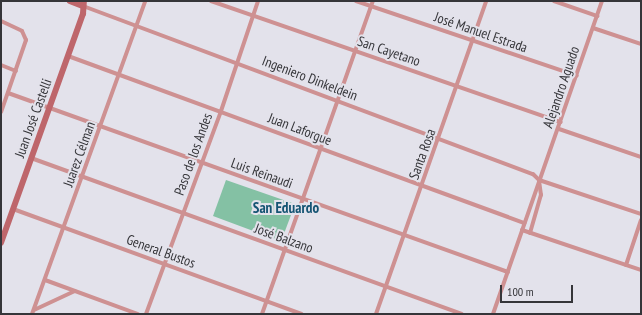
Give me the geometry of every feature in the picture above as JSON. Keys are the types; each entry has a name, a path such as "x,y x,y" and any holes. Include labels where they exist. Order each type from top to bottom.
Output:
{"main road":[{"name":"Ingeniero Dinkeldein","path":"70,1 83,3"},
{"name":"Juan José Castelli","path":"1,240 83,14 83,3"}],"street":[{"name":"Juarez Célman","path":"33,312 145,1"},
{"name":"San Cayetano","path":"211,1 561,122"},
{"name":"Paso de los Andes","path":"146,314 221,111 258,1"},
{"name":"José Manuel Estrada","path":"356,1 577,76"},
{"path":"262,314 373,1"},
{"name":"Santa Rosa","path":"376,314 423,186 486,1"},
{"path":"554,1 597,16"},
{"name":"Alejandro Aguado","path":"493,314 539,180 559,129 602,1"},
{"name":"Ingeniero Dinkeldein","path":"83,3 136,26 533,174 539,180 641,214"},
{"path":"1,21 18,27 25,35 26,46 1,112"},
{"path":"593,28 641,44"},
{"name":"Juan Laforgue","path":"68,56 524,223"},
{"path":"1,65 16,71"},
{"name":"Luis Reinaudi","path":"8,93 303,200 508,272"},
{"path":"559,129 641,157"},
{"name":"José Balzano","path":"31,158 462,314"},
{"name":"Alejandro Aguado","path":"530,232 542,195 539,180"},
{"name":"General Bustos","path":"13,209 302,314"},
{"path":"626,265 641,220"},
{"path":"522,230 641,270"},
{"path":"45,280 138,314"},
{"path":"33,312 75,291"}],"green space":[{"path":"226,180 292,203 294,207 282,239 278,240 213,216"}],"district":[{"name":"San Eduardo","path":"286,208"}]}
